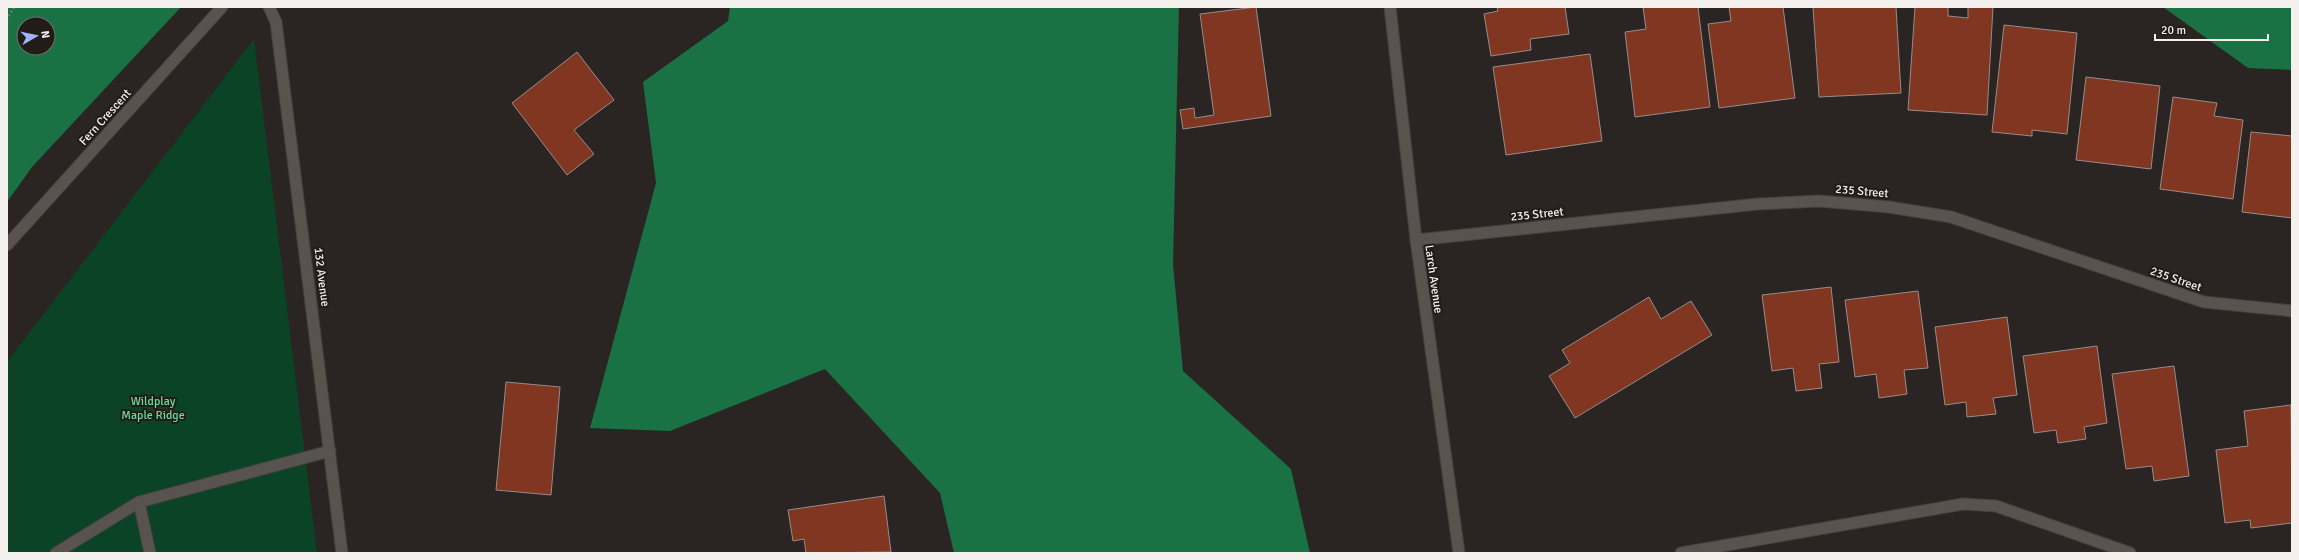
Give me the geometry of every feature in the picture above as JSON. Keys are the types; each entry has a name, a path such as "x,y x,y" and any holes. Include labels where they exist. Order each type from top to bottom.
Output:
{"street":[{"name":"Fern Crescent","path":"7,245 222,7"},
{"name":"132 Avenue","path":"268,7 276,22 342,553"},
{"name":"Larch Avenue","path":"1390,7 1416,240 1459,553"},
{"name":"235 Street","path":"1416,240 1758,204 1827,201 1889,207 1951,217 2204,302 2292,311"},
{"path":"56,553 139,502 330,451"},
{"path":"139,502 150,553"},
{"path":"1681,553 1963,504 1996,506 2130,553"}],"path":[{"path":"7,19 14,7"}],"green space":[{"path":"7,7 181,7 32,167 7,202"},
{"path":"730,7 1179,7 1173,264 1183,371 1291,469 1310,553 954,553 940,493 825,369 670,431 590,428 656,183 643,82 728,21"},
{"path":"2163,7 2292,7 2292,70 2248,68"},
{"name":"Wildplay Maple Ridge","path":"254,39 317,553 7,553 7,362"}],"building":[{"path":"1256,7 1271,116 1183,129 1180,110 1194,108 1195,118 1214,115 1200,14"},
{"path":"1497,7 1565,7 1569,34 1530,39 1531,50 1491,56 1484,14 1498,11"},
{"path":"1643,7 1698,7 1710,107 1635,117 1625,32 1646,29"},
{"path":"1729,7 1783,7 1795,98 1719,108 1708,24 1731,21"},
{"path":"1813,7 1896,7 1901,93 1819,97"},
{"path":"1915,7 1948,7 1948,16 1968,18 1968,7 1993,7 1987,115 1908,110"},
{"path":"2004,25 2077,33 2067,134 2032,130 2032,136 1992,132"},
{"path":"577,52 614,100 574,130 594,154 567,175 512,103"},
{"path":"1590,54 1602,141 1506,155 1493,67"},
{"path":"2086,77 2160,86 2151,169 2076,160"},
{"path":"2173,97 2217,103 2214,116 2243,120 2233,199 2160,189"},
{"path":"2251,132 2292,136 2292,218 2242,212"},
{"path":"1831,287 1839,362 1819,364 1822,388 1796,391 1793,368 1772,371 1762,295"},
{"path":"1918,291 1928,368 1904,370 1907,394 1879,398 1876,374 1855,377 1845,300"},
{"path":"1649,297 1661,319 1691,301 1712,335 1575,418 1549,376 1570,363 1562,350"},
{"path":"2007,317 2017,395 1993,398 1996,414 1967,417 1966,402 1945,405 1935,327"},
{"path":"2097,346 2107,423 2084,427 2086,439 2058,443 2056,430 2034,433 2023,356"},
{"path":"2174,366 2189,476 2154,481 2152,466 2126,469 2112,374"},
{"path":"506,382 560,387 551,495 496,490"},
{"path":"2291,405 2292,523 2251,528 2250,520 2225,523 2216,450 2248,446 2244,411"},
{"path":"884,496 891,552 806,553 804,539 793,541 788,510"}]}
